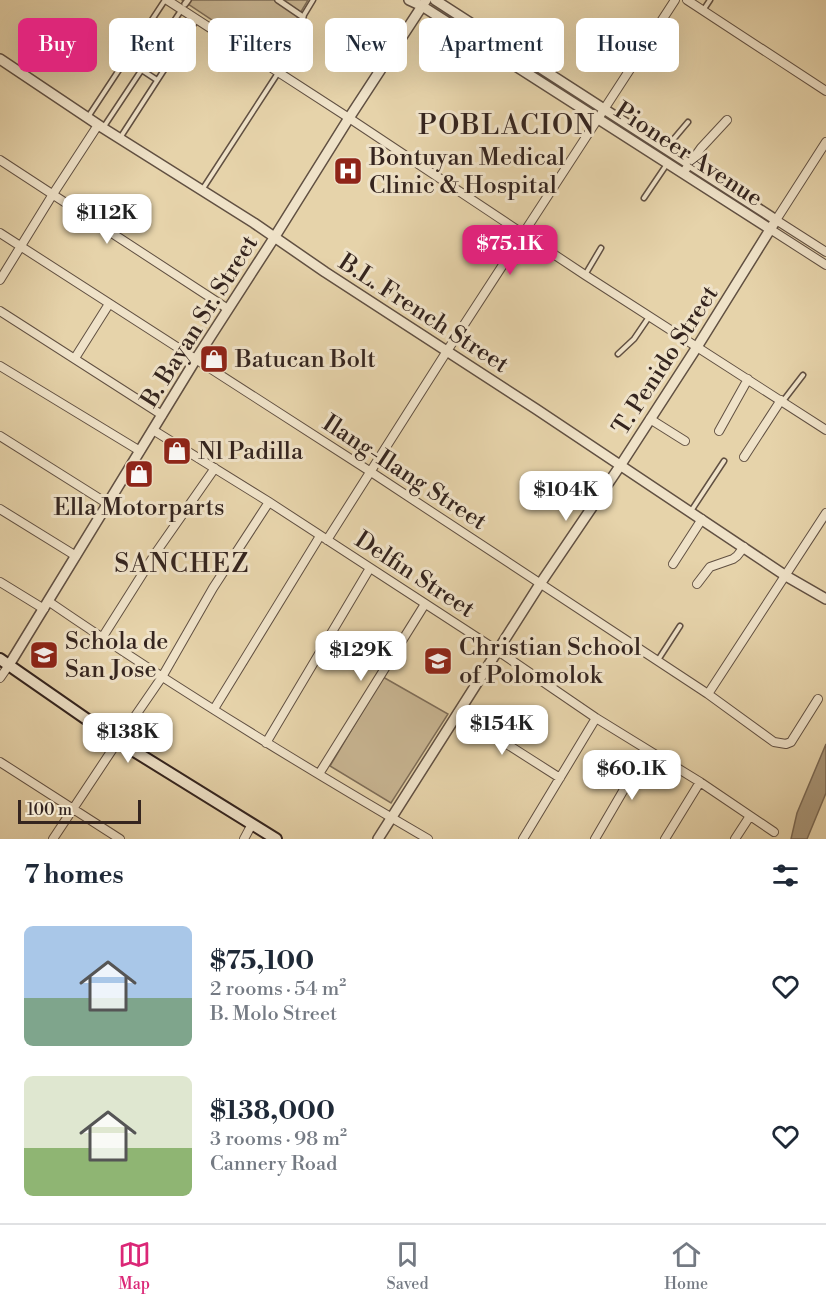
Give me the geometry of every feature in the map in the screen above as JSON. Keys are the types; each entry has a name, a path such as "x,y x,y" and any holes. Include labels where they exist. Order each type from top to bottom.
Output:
{"main road":[{"path":"4,662 118,741 276,839"}],"street":[{"path":"166,0 185,5 197,20 208,27"},
{"path":"278,0 303,17"},
{"name":"Pioneer Avenue","path":"410,0 424,3 446,18"},
{"name":"Pioneer Avenue","path":"435,0 463,18"},
{"path":"214,709 323,538 371,472 675,0"},
{"path":"687,0 826,91"},
{"name":"B. Bayan Sr. Street","path":"4,662 46,605 196,359 424,3"},
{"name":"B.L. French Street","path":"0,59 786,576 826,599"},
{"path":"278,72 522,235 826,430"},
{"name":"Pioneer Avenue","path":"526,72 826,265"},
{"name":"Pioneer Avenue","path":"546,72 826,252"},
{"path":"683,173 701,148 727,120"},
{"path":"0,279 53,194 101,126"},
{"name":"T. Penido Street","path":"378,839 540,584 697,347 826,142"},
{"path":"0,160 228,309"},
{"name":"Ilang-Ilang Street","path":"0,233 371,472 708,694 774,742 786,744 791,742 818,699"},
{"path":"75,358 109,304"},
{"path":"0,311 162,415"},
{"path":"0,366 140,452"},
{"path":"718,431 748,379"},
{"path":"744,457 782,401"},
{"path":"650,419 685,441"},
{"name":"Delfin Street","path":"153,430 269,502 498,651 596,718 700,782 774,832"},
{"path":"0,436 108,504"},
{"path":"102,638 157,551 215,468"},
{"path":"53,839 162,678 213,588 269,502"},
{"path":"0,509 76,556"},
{"path":"708,694 826,513"},
{"path":"673,564 702,519"},
{"path":"697,584 710,567 733,559 744,547"},
{"path":"266,743 370,568"},
{"path":"0,582 46,605 102,638 266,743 429,839"},
{"path":"319,774 425,604"},
{"path":"0,678 4,662"},
{"path":"458,713 560,778"},
{"path":"523,839 596,718"},
{"path":"595,839 647,750"},
{"path":"0,762 120,839"},
{"path":"665,839 700,782"},
{"path":"735,839 750,816"},
{"path":"244,839 252,824"}],"lane":[{"path":"153,18 166,0"},
{"path":"303,17 314,0"},
{"path":"703,10 710,0"},
{"path":"176,18 185,5"},
{"path":"120,139 197,20"},
{"path":"88,118 117,72"},
{"path":"101,126 139,72"},
{"path":"146,72 158,80"},
{"path":"202,191 274,72"},
{"path":"666,149 688,122"},
{"path":"644,198 667,163"},
{"path":"585,275 601,248"},
{"path":"618,354 634,339 650,317"},
{"path":"782,401 803,375"},
{"path":"690,512 724,461"},
{"path":"658,661 680,626"}],"shaded area":[{"path":"182,0 308,0 297,18 209,18"},
{"path":"383,677 448,714 391,803 330,766"},
{"path":"826,744 826,793 807,839 791,839 797,813"}],"place":[{"name":"Bontuyan Medical Clinic & Hospital","path":"348,171"},
{"name":"Batucan Bolt","path":"214,359"},
{"name":"Nl Padilla","path":"177,451"},
{"name":"Ella Motorparts","path":"139,474"},
{"name":"Schola de San Jose","path":"44,655"},
{"name":"Christian School of Polomolok","path":"438,661"}],"district":[{"name":"POBLACION","path":"507,125"},
{"name":"SANCHEZ","path":"182,563"}]}
